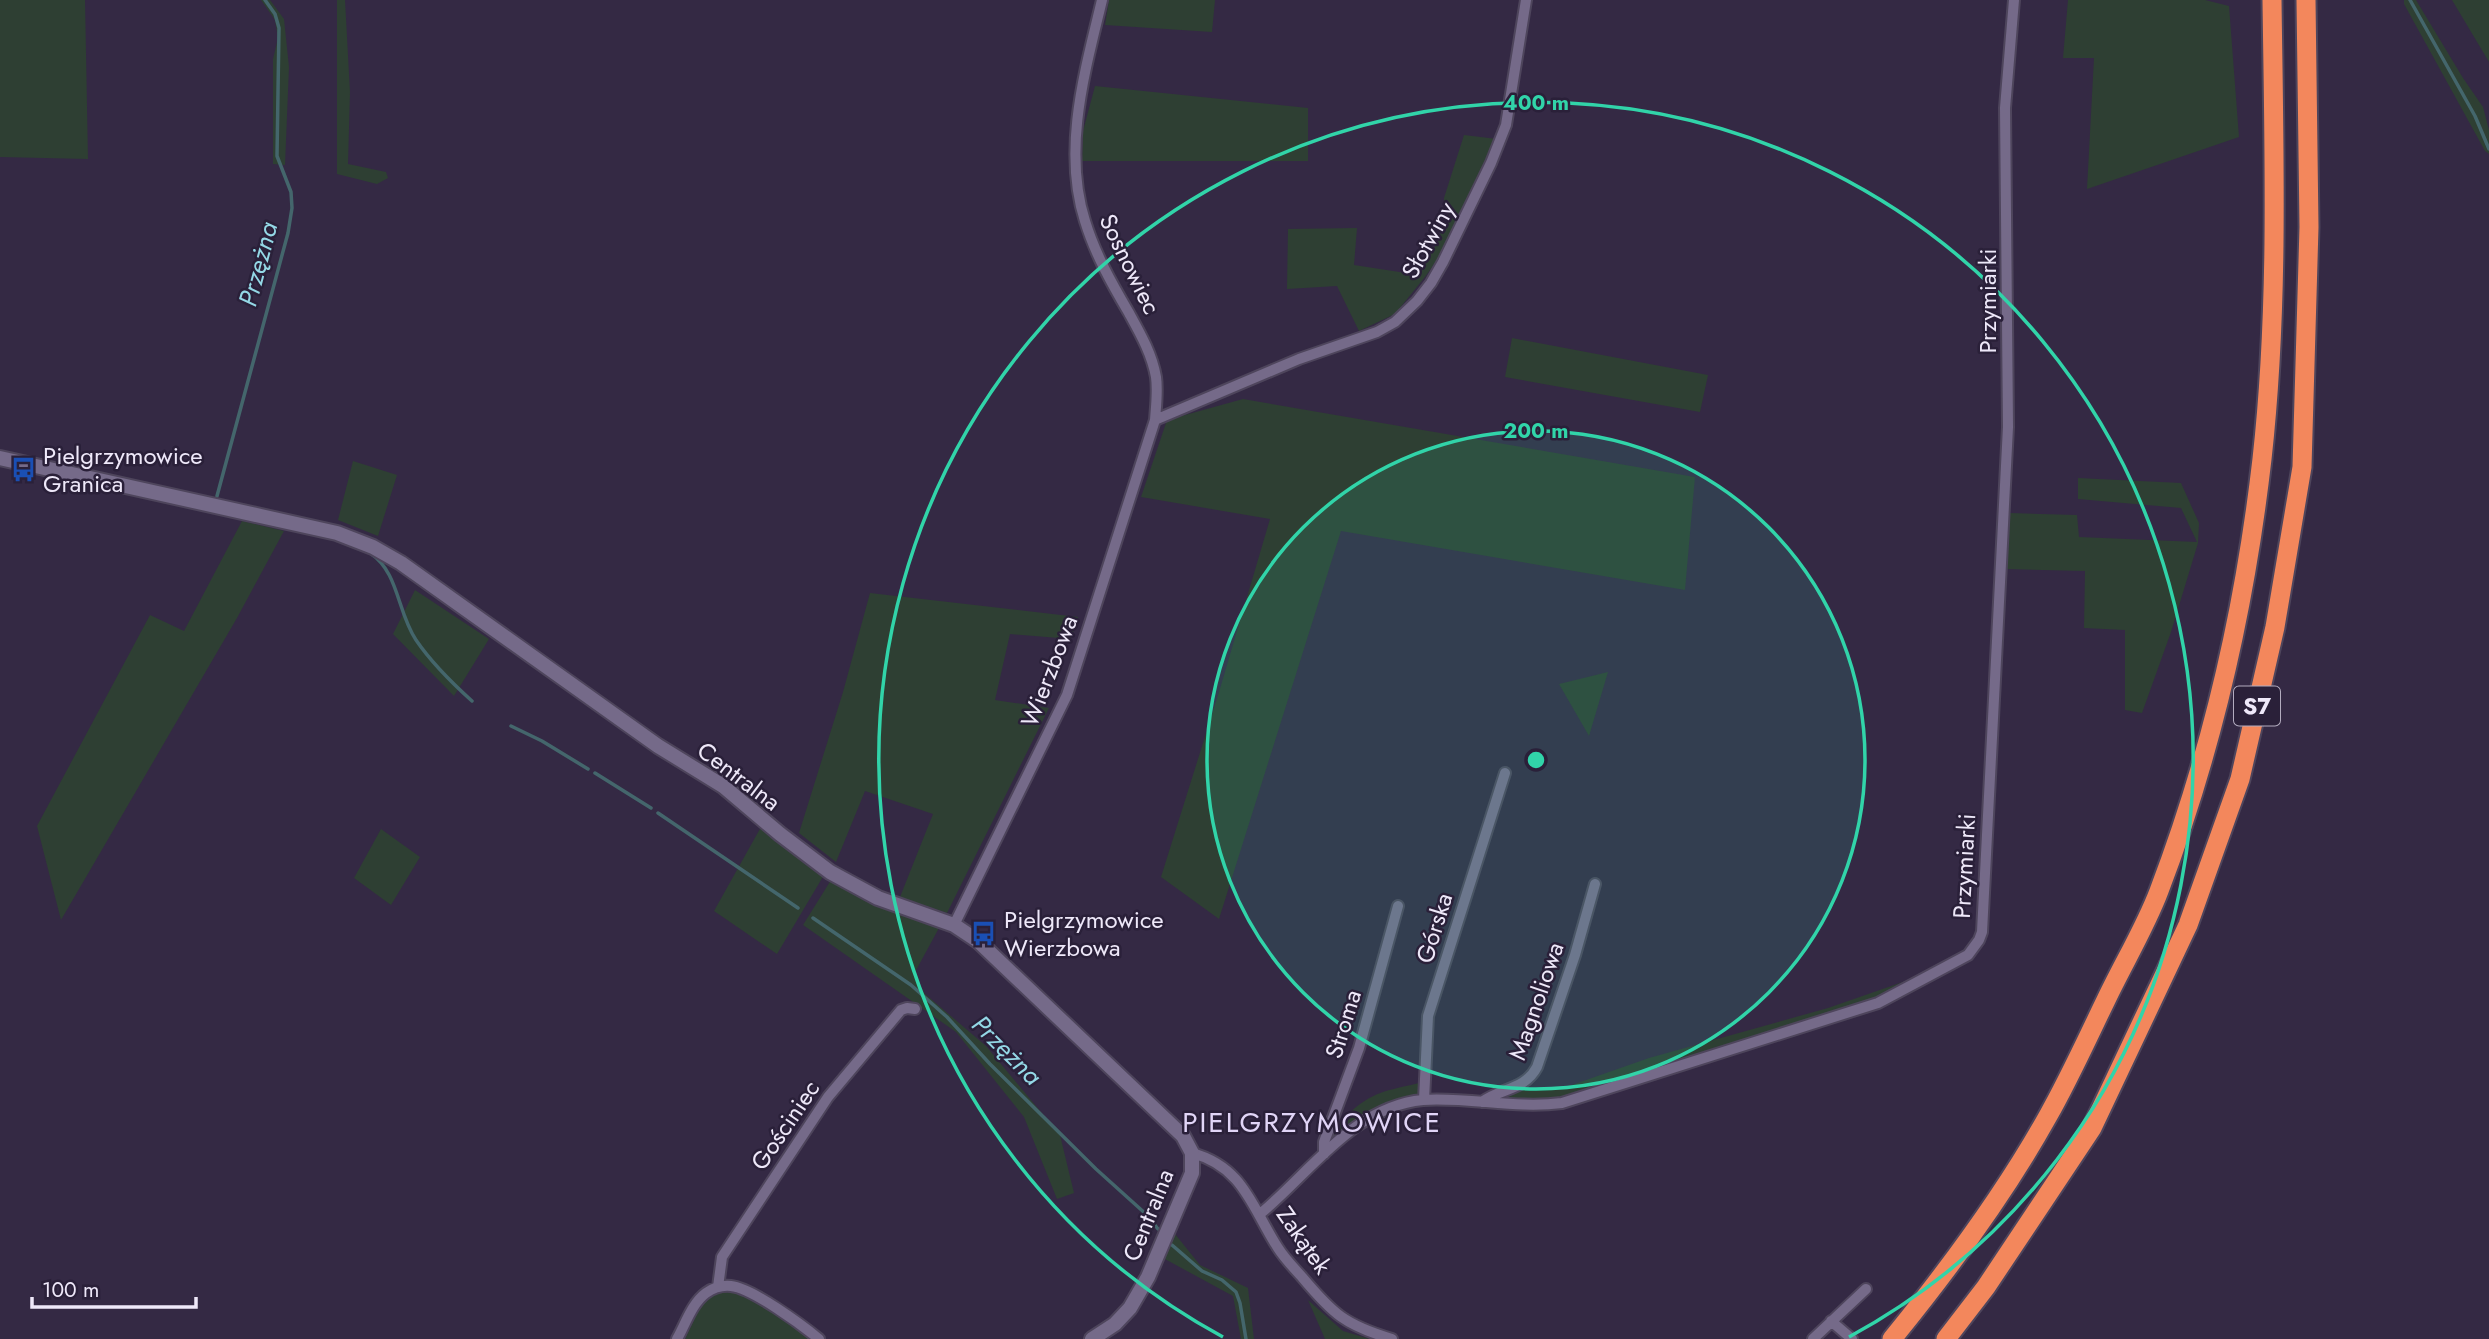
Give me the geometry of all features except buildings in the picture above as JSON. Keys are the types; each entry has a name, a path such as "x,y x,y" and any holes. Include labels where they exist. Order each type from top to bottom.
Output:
{"highway":[{"name":"S7","path":"1892,1339 1995,1203 2049,1116 2158,894 2202,766 2241,607 2262,458 2272,321 2275,219 2272,0"},
{"name":"S7","path":"1946,1339 1986,1287 2092,1128 2188,925 2240,779 2275,627 2302,467 2309,227 2306,0"}],"street":[{"name":"Sosnowiec","path":"1102,0 1086,69 1074,161 1084,220 1096,252 1142,337 1153,365 1156,383 1155,420"},
{"name":"Słotwiny","path":"1155,420 1299,359 1377,332 1395,322 1417,301 1443,262 1492,163 1506,125 1526,0"},
{"name":"Przymiarki","path":"1260,1214 1324,1154 1376,1114 1404,1103 1424,1100 1536,1104 1562,1102 1878,1003 1968,955 1979,940 1982,932 2008,433 2006,108 2014,0"},
{"name":"Wierzbowa","path":"954,925 1067,695 1155,420"},
{"name":"Centralna","path":"0,458 337,533 373,547 401,563 658,746 723,786 830,872 878,898 954,925 978,941 1183,1136 1192,1153 1192,1173 1148,1277 1130,1308 1115,1324 1092,1339"},
{"name":"Górska","path":"1424,1100 1428,1016 1505,773"},
{"name":"Magnoliowa","path":"1482,1102 1492,1095 1526,1082 1537,1067 1575,955 1595,884"},
{"name":"Stroma","path":"1324,1154 1324,1142 1359,1048 1398,905"},
{"name":"Gościniec","path":"718,1287 722,1258 828,1097 894,1017 907,1008 915,1009"},
{"name":"Zakątek","path":"1192,1153 1216,1161 1233,1175 1260,1214 1279,1249 1335,1315 1367,1331 1392,1339"},
{"path":"677,1339 706,1292 718,1287 734,1286 796,1321 820,1339"},
{"path":"1813,1339 1866,1289"},
{"path":"1831,1321 1852,1339"}],"green space":[{"path":"0,0 85,0 88,159 0,157"},
{"path":"261,0 270,0 284,19 289,67 285,165 273,164 273,59 278,38 275,20"},
{"path":"337,0 345,0 350,92 348,164 386,172 388,178 377,184 337,174"},
{"path":"1109,0 1215,0 1212,32 1105,25"},
{"path":"2068,0 2205,0 2229,6 2239,137 2087,189 2094,58 2063,58"},
{"path":"2404,0 2416,0 2483,107 2489,130 2489,154 2485,151"},
{"path":"2452,0 2489,0 2489,62"},
{"path":"1095,86 1308,108 1308,161 1082,161 1083,131"},
{"path":"1464,135 1497,139 1449,243 1395,314 1359,331 1337,286 1287,289 1288,229 1357,228 1354,265 1419,275 1439,239 1444,221 1444,198"},
{"path":"1512,338 1708,375 1700,412 1505,377"},
{"path":"1243,399 1695,477 1685,590 1341,531 1219,919 1161,877 1270,519 1141,497 1167,420"},
{"path":"353,461 397,475 378,536 338,520"},
{"path":"2078,478 2181,483 2199,523 2198,543 2171,632 2142,713 2125,710 2125,630 2084,628 2085,571 2005,569 2009,513 2077,515 2079,537 2197,542 2181,508 2078,499"},
{"path":"242,521 284,531 237,618 61,920 37,826 150,615 184,631"},
{"path":"415,590 489,639 454,696 393,634"},
{"path":"870,593 1078,617 1071,639 1010,634 995,700 1049,708 947,913 900,897 933,814 865,791 836,862 799,833 843,692"},
{"path":"1608,672 1589,736 1559,684"},
{"path":"761,827 824,875 777,954 714,911"},
{"path":"381,829 420,857 391,905 354,878"},
{"path":"831,880 939,928 914,974 924,993 986,1046 1060,1135 1074,1193 1057,1199 1024,1117 956,1032 803,925"},
{"path":"1920,976 1870,1002 1561,1098 1532,1101 1491,1099 1525,1089 1569,1086 1649,1058 1828,1008"},
{"path":"1419,1083 1418,1097 1382,1106 1360,1119 1330,1143 1338,1124 1356,1107 1380,1093"},
{"path":"1175,1234 1200,1265 1248,1288 1254,1339 1241,1339 1233,1296 1163,1258"},
{"path":"730,1289 773,1310 811,1339 685,1339 707,1300"},
{"path":"1308,1300 1343,1331 1370,1339 1325,1339"}],"waterway":[{"name":"Przężna","path":"217,496 288,233 292,208 291,192 277,156 279,28 275,14 265,0"},
{"path":"2410,0 2475,116 2489,149"},
{"name":"Przężna","path":"370,553 387,571 416,640 442,672 472,701"},
{"name":"Przężna","path":"511,726 588,769"},
{"name":"Przężna","path":"595,773 651,808"},
{"name":"Przężna","path":"658,813 798,908"},
{"name":"Przężna","path":"813,918 911,985 947,1017 990,1064 1096,1169 1147,1215 1158,1229"},
{"name":"Przężna","path":"1172,1245 1202,1271 1222,1280 1236,1292 1246,1339"}],"place":[{"name":"Pielgrzymowice Granica","path":"23,469"},
{"name":"Pielgrzymowice Wierzbowa","path":"984,933"}],"district":[{"name":"PIELGRZYMOWICE","path":"1312,1122"}]}
